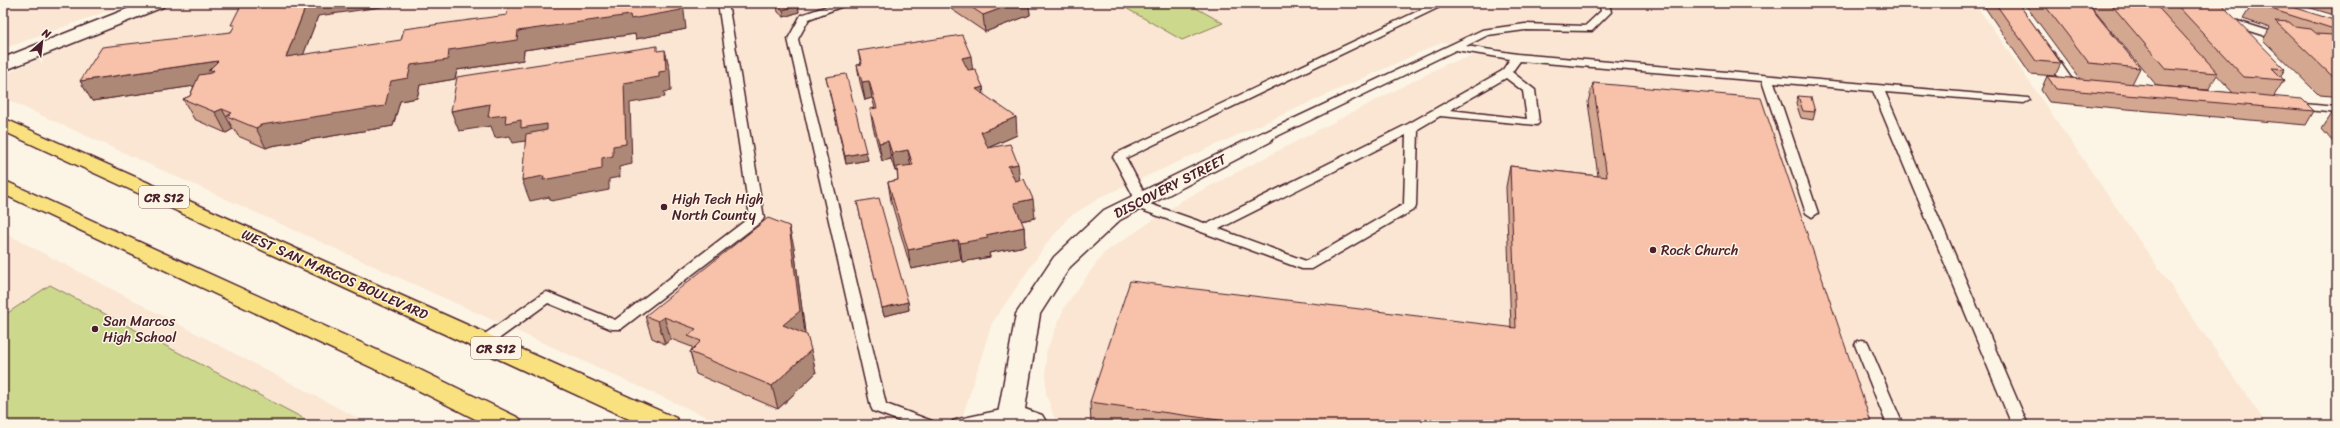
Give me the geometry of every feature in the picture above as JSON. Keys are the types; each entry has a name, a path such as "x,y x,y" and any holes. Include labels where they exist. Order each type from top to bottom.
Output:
{"main road":[{"name":"WEST SAN MARCOS BOULEVARD","path":"3,124 667,425"},
{"path":"3,186 403,372 510,425"}],"street":[{"path":"3,64 156,3"},
{"name":"DISCOVERY STREET","path":"1011,419 1028,314 1062,262 1112,215 1263,138"},
{"path":"1011,419 1033,422 1035,425"}],"lane":[{"path":"484,342 547,297 616,326 757,218 723,3"},
{"path":"846,3 805,17 793,39 879,407 926,425"},
{"path":"1412,127 1410,206 1307,266 1208,229 1139,201 1119,157 1443,3"},
{"path":"1263,138 1486,32 1525,27 1588,29 1606,12 1604,3"},
{"path":"2211,15 2292,42"},
{"path":"2040,41 2067,80 2074,85 2094,88"},
{"path":"1455,47 1517,57 2024,100"},
{"path":"1208,229 1439,112 1506,73 1517,57"},
{"path":"1439,112 1533,123 1528,90 1506,73"},
{"path":"1767,78 1812,213"},
{"path":"1877,87 2020,425"},
{"path":"2282,105 2337,110"},
{"path":"1862,345 1895,425"},
{"path":"959,425 1011,419"}],"shaded area":[{"path":"3,3 130,3 3,49"},
{"path":"182,3 767,3 769,9 787,3 1975,3 2267,425 1057,425 1046,394 1046,352 1065,306 1104,253 1183,200 1446,64 1501,48 1441,43 1103,196 1069,217 1045,246 992,323 960,425 724,425 3,98 3,76 18,68 153,12"},
{"name":"San Marcos High School","path":"3,232 371,425 3,425"}],"green space":[{"path":"1134,3 1187,3 1223,23 1182,40 1124,7"},
{"name":"San Marcos High School","path":"50,285 316,425 3,425 3,316"}],"building":[{"path":"242,3 307,3 286,57 401,40 404,29 507,15 508,6 533,3 680,3 681,10 631,19 630,15 518,31 517,40 449,50 448,60 411,65 408,78 391,81 385,106 261,125 256,128 227,116 232,113 222,109 215,112 183,99 190,96 199,75 212,73 214,70 208,71 218,61 80,81 102,47 231,32 235,25 231,25"},
{"path":"783,3 795,3 798,5 783,10 777,5"},
{"path":"965,3 1016,3 983,15"},
{"path":"1995,3 2018,3 2061,63 2036,61"},
{"path":"2043,3 2087,3 2140,68 2089,63"},
{"path":"2110,3 2154,3 2218,73 2166,69"},
{"path":"2175,3 2220,3 2285,69 2272,68 2284,80 2244,77"},
{"path":"2252,3 2279,3 2337,21 2337,30"},
{"path":"2275,21 2289,22 2295,27 2311,29 2317,34 2333,35 2337,39 2337,75 2331,75"},
{"path":"962,35 971,56 962,58 968,70 975,69 983,87 976,89 1016,117 981,132 988,148 1010,144 1018,164 1008,166 1015,181 1024,179 1033,199 1014,203 1024,227 986,235 988,238 960,243 958,240 908,250 888,182 898,180 897,167 913,165 908,150 892,153 888,141 879,143 870,109 877,108 869,81 862,82 857,65 862,64 858,51"},
{"path":"657,46 657,51 665,50 666,71 659,72 659,77 624,83 626,144 613,146 613,156 602,158 602,169 543,180 544,176 522,180 526,134 547,130 547,124 521,128 521,120 505,123 506,115 488,117 490,104 451,111 457,77"},
{"path":"846,74 866,152 845,156 826,77"},
{"path":"2047,76 2302,99 2314,111 2056,89"},
{"name":"Rock Church","path":"1593,83 1761,98 1872,425 1254,425 1090,402 1130,281 1516,328 1510,166 1607,177"},
{"path":"1798,96 1811,97 1815,112 1803,111"},
{"path":"879,198 908,302 882,308 857,202"},
{"path":"768,218 789,226 800,311 783,325 807,335 811,350 772,386 690,352 701,341 688,336 696,329 664,317 658,321 645,316"}],"place":[{"name":"High Tech High North County","path":"664,207"},
{"name":"Rock Church","path":"1653,250"},
{"name":"San Marcos High School","path":"95,329"}]}
